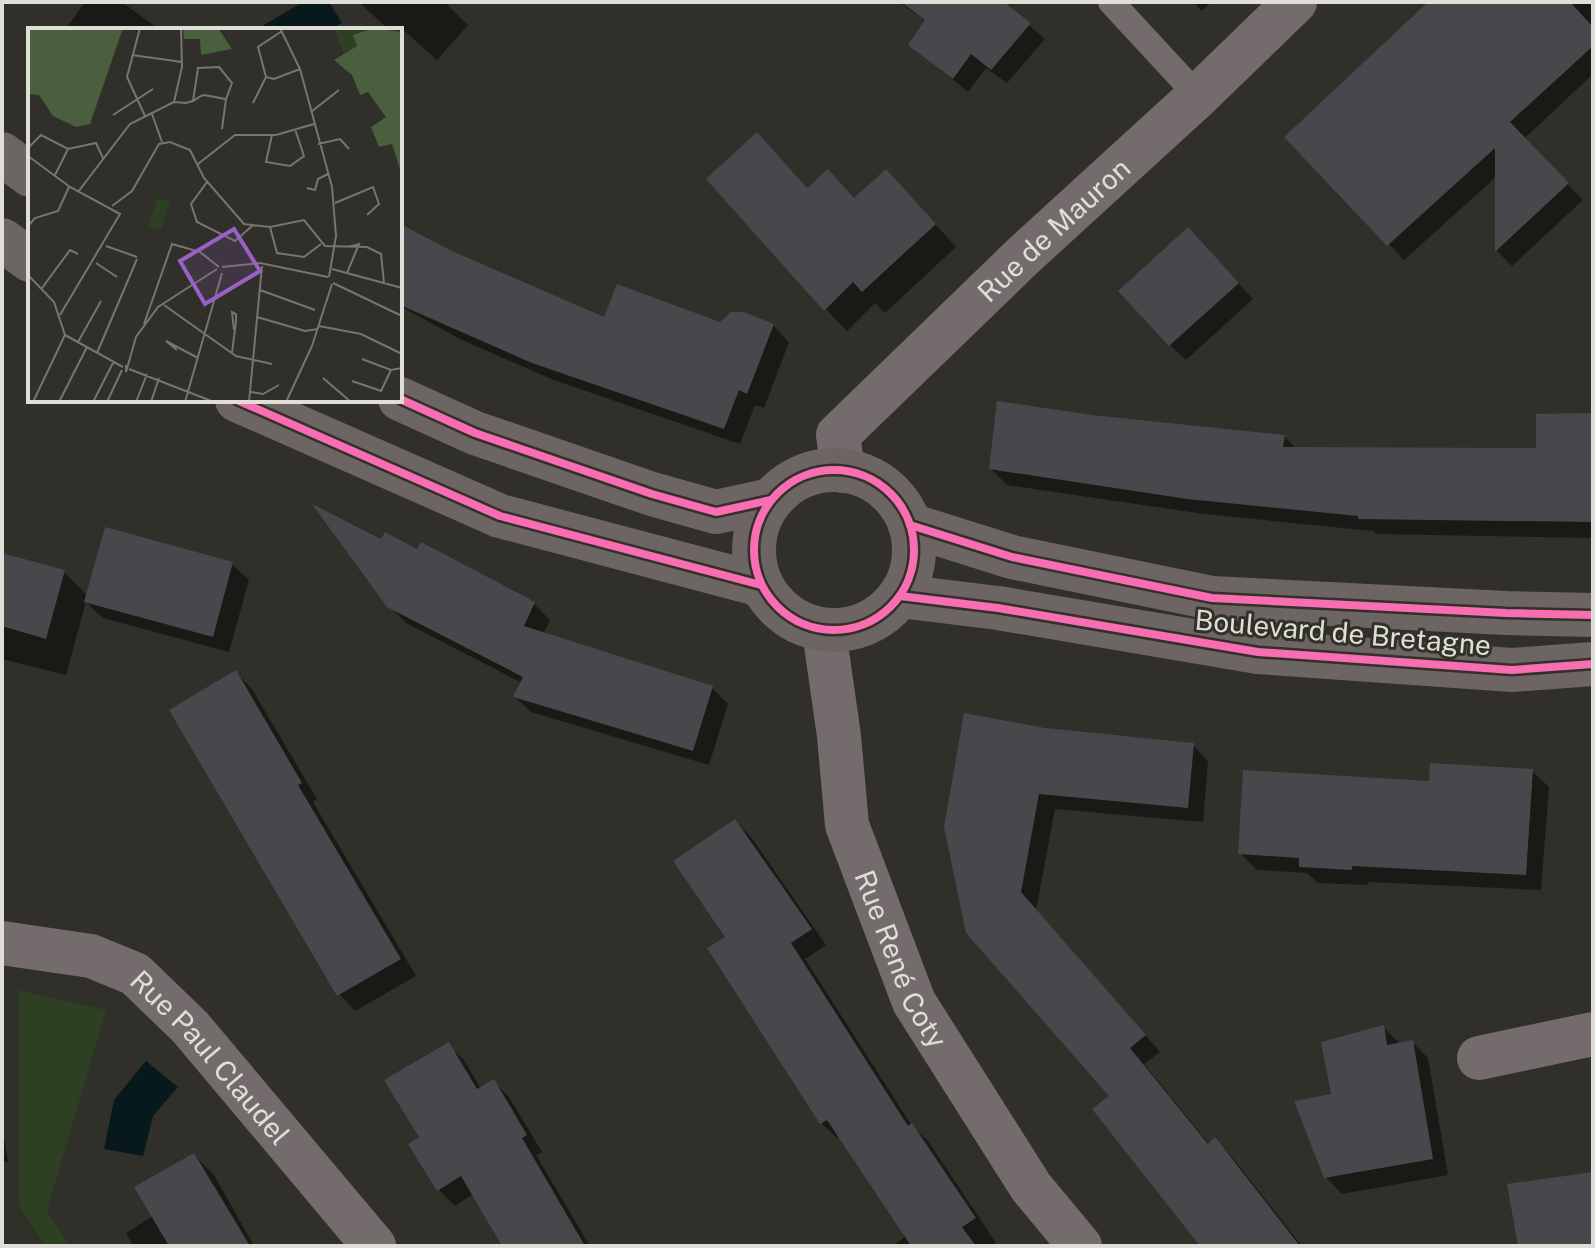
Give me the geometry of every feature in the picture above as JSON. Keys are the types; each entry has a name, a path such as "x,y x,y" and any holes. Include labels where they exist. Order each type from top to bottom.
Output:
{"main road":[{"path":"2,154 28,174"},
{"path":"2,240 28,259"},
{"path":"402,400 475,433 652,494 716,512 771,500"},
{"path":"242,402 500,516 761,585"},
{"path":"816,471 843,471 865,477 884,488 900,505 910,525 914,550 911,573 900,596 886,612 868,624 847,630 824,631 799,622 777,607 761,585 754,563 754,541 760,519 771,500 791,482 816,471"},
{"name":"Boulevard de Bretagne","path":"910,525 1012,557 1212,598 1593,615"},
{"name":"Boulevard de Bretagne","path":"900,596 998,608 1258,652 1512,670 1593,664"}],"street":[{"name":"Rue de Mauron","path":"843,471 838,435 1023,256 1198,96 1295,2"},
{"name":"Rue René Coty","path":"824,631 839,736 847,825 914,1002 1031,1187 1080,1246"},
{"name":"Rue Paul Claudel","path":"2,943 91,956 135,974 190,1027 374,1246"},
{"path":"1479,1058 1593,1034"}],"lane":[{"path":"1111,2 1198,96"}],"green space":[{"path":"18,990 106,1010 47,1211 70,1246 45,1246 19,1205"}],"shaded area":[{"path":"303,2 329,2 342,23 333,28 259,28"},
{"path":"146,1061 178,1087 153,1116 143,1156 104,1149 114,1100"}],"building":[{"path":"901,2 1009,2 1007,5 1031,23 991,70 971,54 953,79 908,45 925,20"},
{"path":"1428,2 1570,2 1593,27 1593,46 1510,122 1569,183 1495,252 1495,148 1387,246 1284,137"},
{"path":"757,132 807,188 828,169 854,198 886,169 936,224 862,292 853,282 824,311 706,179"},
{"path":"402,225 452,251 604,317 617,284 720,322 731,312 744,312 774,324 747,394 739,390 724,429 532,363 402,306"},
{"path":"1188,227 1239,283 1169,346 1118,291"},
{"path":"997,401 1092,415 1285,435 1283,447 1536,448 1536,414 1593,413 1593,522 1358,519 1358,516 1187,499 989,469"},
{"path":"312,504 381,539 385,532 417,549 421,542 535,602 524,626 713,686 693,751 513,697 523,677 387,607"},
{"path":"105,527 233,562 213,637 84,602"},
{"path":"2,553 65,570 46,639 2,626"},
{"path":"236,670 302,783 298,785 401,959 337,996 169,710"},
{"path":"964,713 1045,728 1194,743 1188,808 1039,794 1021,892 1146,1035 1130,1048 1208,1144 1215,1137 1300,1246 1200,1246 1092,1109 1109,1096 966,933 944,827"},
{"path":"1430,763 1533,769 1526,875 1352,866 1352,870 1299,867 1299,858 1238,854 1243,770 1429,781"},
{"path":"735,819 812,929 791,943 908,1126 912,1123 976,1218 962,1227 976,1246 911,1246 827,1120 820,1124 707,948 725,937 673,861"},
{"path":"1384,1025 1387,1045 1413,1040 1433,1159 1324,1178 1294,1101 1331,1094 1321,1042"},
{"path":"449,1042 477,1089 494,1079 527,1135 522,1138 585,1246 502,1246 461,1176 437,1191 408,1144 419,1137 384,1080"},
{"path":"194,1153 250,1246 169,1246 134,1187"},
{"path":"1593,1172 1593,1246 1518,1246 1507,1184"}],"cycle path":[{"path":"402,400 475,433 652,494 716,512 771,500"},
{"path":"242,402 500,516 761,585"},
{"path":"834,470 865,476 890,494 908,519 914,550 908,581 890,606 865,624 834,630 803,624 778,606 760,581 754,550 760,519 778,494 803,476 834,470"},
{"path":"910,525 1012,557 1212,598 1593,615"},
{"path":"900,596 998,608 1258,652 1512,670 1593,664"}]}
